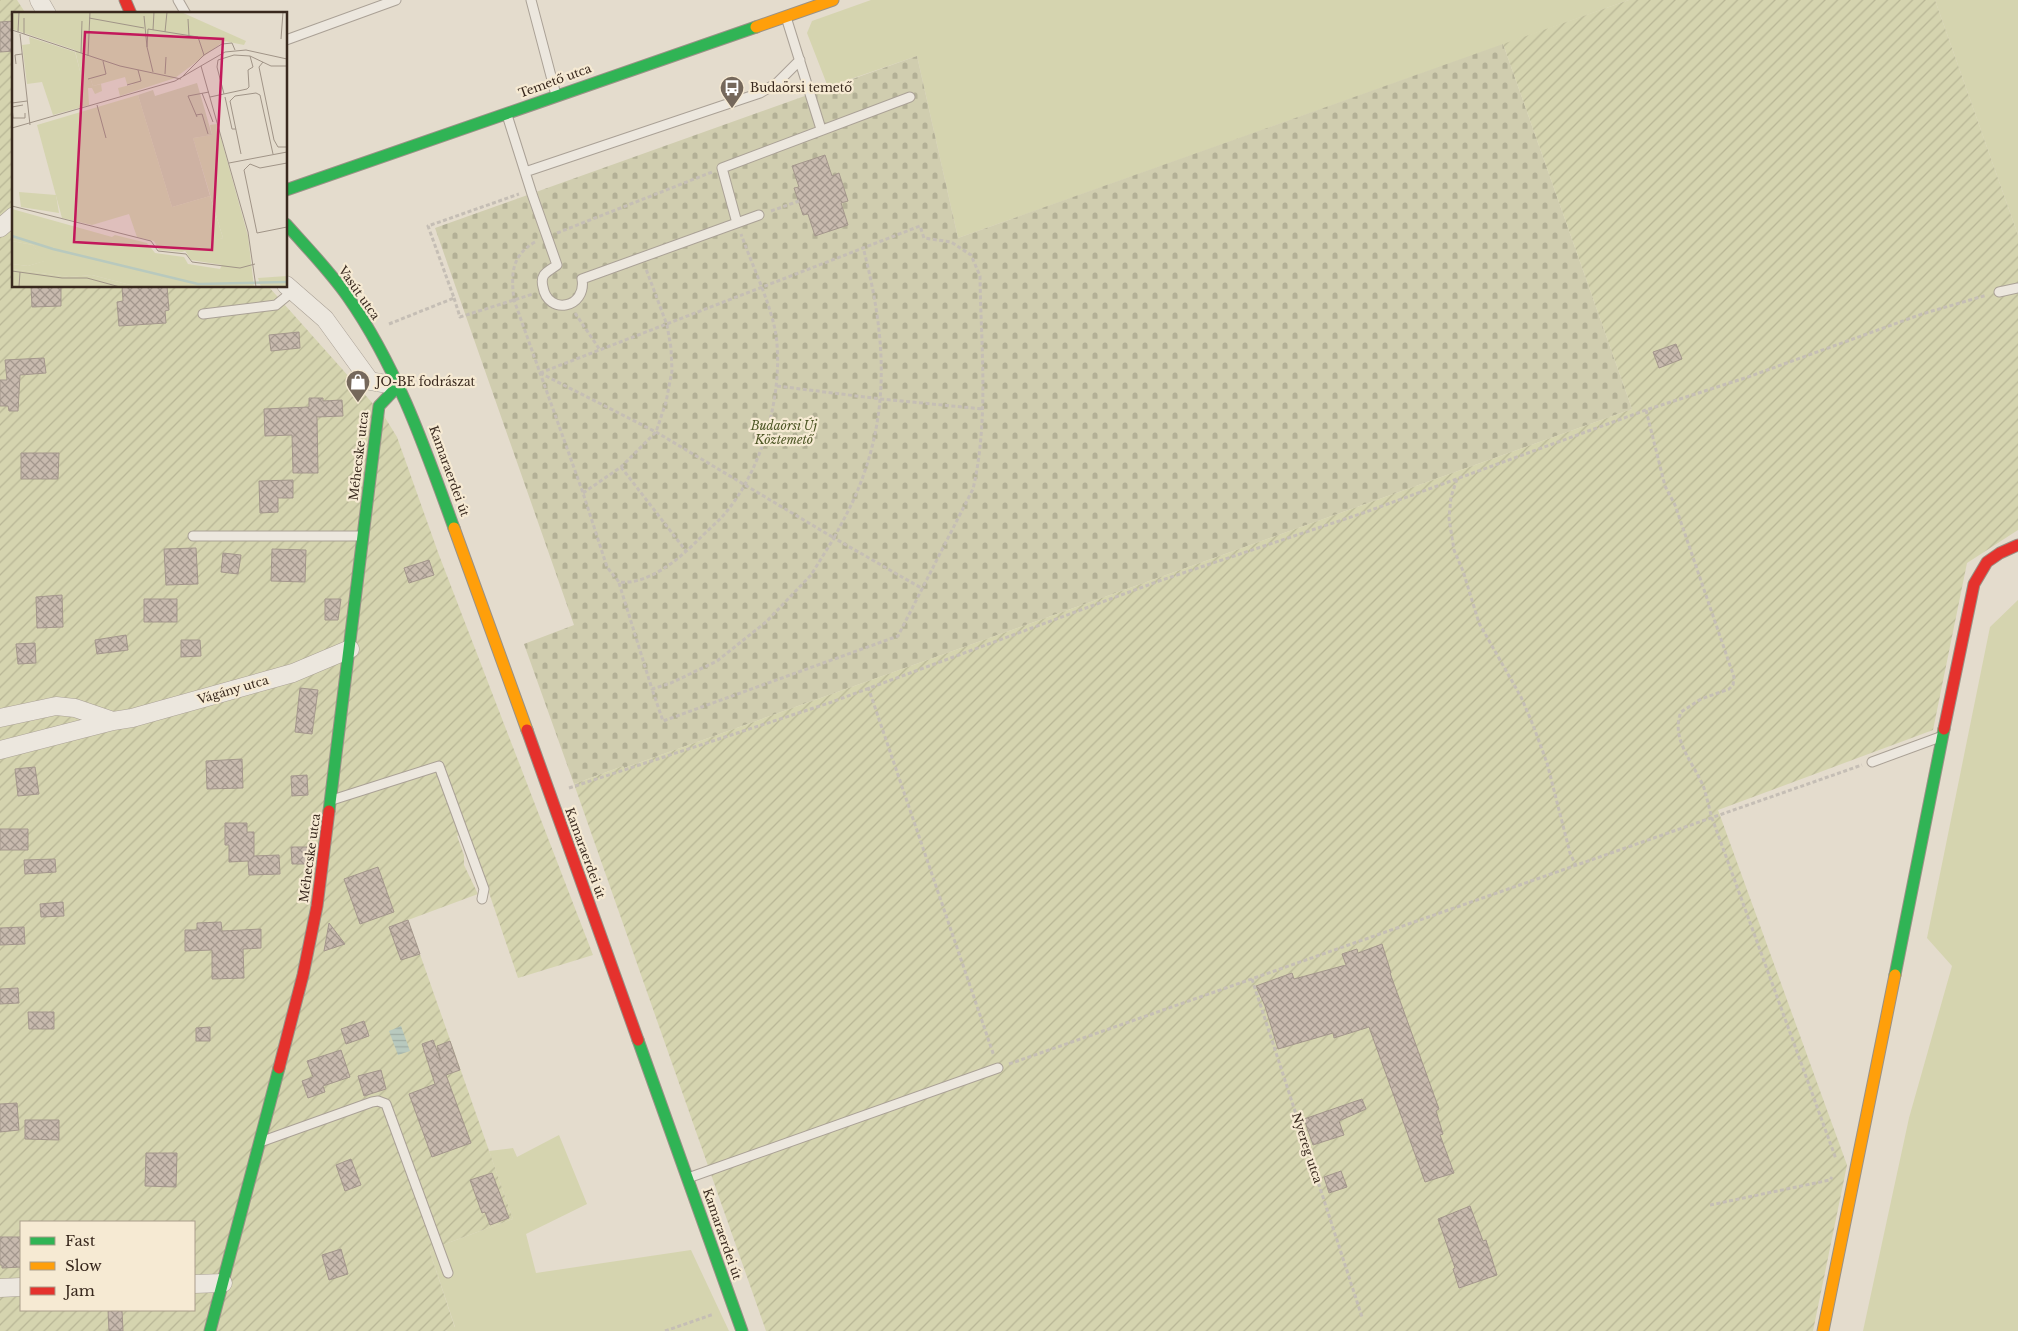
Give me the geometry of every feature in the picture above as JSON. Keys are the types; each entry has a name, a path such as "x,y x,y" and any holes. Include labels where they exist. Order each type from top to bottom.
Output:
{"street":[{"path":"39,0 46,12"},
{"path":"125,0 130,12"},
{"name":"Temető utca","path":"288,189 833,0"},
{"path":"0,228 12,218"},
{"name":"Vasút utca","path":"288,226 348,297 370,332 398,386"},
{"path":"290,288 325,319 370,380 398,386"},
{"name":"Méhecske utca","path":"210,1331 303,976 317,906 332,800 379,406 398,386"},
{"name":"Kamaraerdei út","path":"398,386 422,436 742,1331"},
{"path":"1823,1331 1942,736 1975,581 1985,564 1992,557 2003,550 2018,545"},
{"name":"Vágány utca","path":"0,750 113,721 132,718 293,673 350,649"},
{"name":"Vágány utca","path":"0,718 56,706 75,708 113,721"},
{"path":"195,1284 223,1283"},
{"path":"0,1288 20,1287"}],"lane":[{"path":"178,0 185,12"},
{"path":"288,39 396,0"},
{"path":"531,0 556,95"},
{"path":"785,16 821,129"},
{"path":"525,172 760,93 777,83 800,60"},
{"path":"737,223 722,168 821,129 910,97"},
{"path":"506,113 530,190 557,265 545,274 542,282 546,297 555,304 574,302 582,291 582,279 641,256 759,215"},
{"path":"203,314 276,305 290,288"},
{"path":"1999,292 2018,288"},
{"path":"193,536 363,536"},
{"path":"1872,762 1942,736"},
{"path":"332,800 439,766 484,889 482,899"},
{"path":"687,1178 998,1068"},
{"path":"260,1142 372,1102 378,1101 386,1104 448,1273"}],"path":[{"path":"540,373 920,226 924,238 951,242 971,255 980,276 983,409 979,464 973,489 898,636 662,721 619,582 608,567 514,300 512,278 516,262 523,249 722,168"},
{"path":"530,190 428,226 460,317 544,291"},
{"path":"759,215 799,202"},
{"path":"619,582 629,583 658,571 686,551 723,516 744,485 764,437 777,386 778,359 776,334 737,223"},
{"path":"652,689 717,661 766,622 811,575 853,502 876,429 882,399 879,321 864,247"},
{"path":"583,494 621,467 656,432 666,402 672,371 667,325 641,256"},
{"path":"550,793 829,703 1159,581 1353,516 1646,410 1748,377 1922,314 1999,292"},
{"path":"370,332 454,298"},
{"path":"569,304 600,350"},
{"path":"540,373 656,432 922,589"},
{"path":"777,386 983,409"},
{"path":"1646,410 1665,486 1676,505 1734,677 1733,685 1729,689 1701,699 1681,712 1677,727 1679,738 1704,788 1712,818 1839,1168"},
{"path":"621,467 686,551"},
{"path":"1458,478 1451,497 1449,518 1454,550 1479,623 1521,697 1548,763 1570,854 1576,866"},
{"path":"868,687 998,1068 1872,762"},
{"name":"Nyereg utca","path":"1252,979 1362,1317"},
{"path":"1710,1205 1830,1180 1834,1174"},
{"path":"665,1331 733,1307"}],"green space":[{"path":"0,0 17,0 25,12 12,12 12,288 270,288 384,416 397,437 439,555 593,955 518,978 468,831 457,836 464,855 464,865 478,894 408,920 513,1219 445,1244 430,1252 455,1328 445,1331 0,1331"},
{"path":"871,0 1629,0 958,238 917,56 828,87 807,33 812,21"},
{"path":"1629,0 1935,0 2018,235 2018,530 1967,563 1933,730 1718,810 1847,1165 1813,1331 766,1331 574,784 623,766 624,768 1632,409 1503,44"},
{"path":"1935,0 2018,0 2018,235"},
{"name":"Budaörsi Új Köztemető","path":"1503,44 1632,409 624,768 623,766 574,784 524,644 574,625 435,228 917,56 958,238"},
{"path":"2018,600 2018,1331 1863,1331 1909,1118 1952,966 1927,938 1990,627"},
{"path":"559,1135 587,1204 526,1234 536,1273 691,1250 729,1331 445,1331 455,1327 430,1252 445,1244 513,1219 489,1151 513,1148 517,1157"}],"shaded area":[{"path":"401,1026 410,1051 398,1055 389,1031"}],"building":[{"path":"12,21 12,51 0,52 0,22"},
{"path":"825,155 832,176 839,173 848,201 841,203 848,225 815,236 808,214 803,215 794,188 799,187 792,166"},
{"path":"31,288 61,288 61,306 32,307"},
{"path":"122,288 167,288 169,310 165,311 166,323 119,326 117,302 123,301"},
{"path":"299,332 300,348 271,351 269,335"},
{"path":"1676,344 1682,359 1659,368 1653,352"},
{"path":"44,358 46,373 20,375 18,411 9,411 8,406 0,406 0,380 7,380 5,360"},
{"path":"309,398 323,398 323,401 342,400 343,416 317,417 318,473 293,473 292,435 265,436 264,409 309,407"},
{"path":"21,453 59,453 58,479 21,479"},
{"path":"293,480 293,498 278,498 278,512 260,513 259,481"},
{"path":"196,548 198,584 166,585 164,549"},
{"path":"272,549 306,550 305,582 271,581"},
{"path":"223,553 241,555 238,574 221,572"},
{"path":"429,560 434,575 409,583 404,568"},
{"path":"62,595 63,627 37,628 36,597"},
{"path":"144,599 177,599 177,622 144,622"},
{"path":"325,599 341,599 338,620 325,620"},
{"path":"126,635 128,650 97,654 95,640"},
{"path":"181,640 200,640 201,656 181,657"},
{"path":"35,643 36,663 18,664 16,644"},
{"path":"300,688 318,690 312,734 295,732"},
{"path":"242,759 243,788 207,789 206,761"},
{"path":"35,767 39,794 18,796 15,769"},
{"path":"307,775 308,795 292,796 291,776"},
{"path":"225,823 247,823 247,832 254,832 254,856 279,855 280,874 249,875 248,861 229,862 229,845 225,845"},
{"path":"0,829 28,829 28,850 0,850"},
{"path":"291,847 310,847 308,864 292,864"},
{"path":"55,859 56,872 25,874 24,860"},
{"path":"378,867 394,912 360,924 344,879"},
{"path":"63,902 64,916 41,917 40,904"},
{"path":"408,920 420,954 401,960 389,927"},
{"path":"221,922 222,931 261,929 261,948 243,949 244,978 212,979 212,950 185,951 185,930 197,930 197,923"},
{"path":"329,923 345,944 324,951"},
{"path":"24,927 25,944 0,945 0,928"},
{"path":"1382,944 1390,973 1439,1109 1436,1111 1443,1134 1440,1135 1454,1173 1425,1182 1369,1027 1334,1038 1333,1033 1278,1049 1265,1006 1256,986 1292,973 1294,979 1346,965 1342,954 1357,949 1358,953"},
{"path":"18,988 19,1003 0,1004 0,989"},
{"path":"28,1012 54,1012 54,1029 29,1029"},
{"path":"364,1021 369,1036 346,1044 341,1029"},
{"path":"210,1027 210,1041 196,1041 196,1028"},
{"path":"433,1040 441,1061 437,1046 450,1041 460,1070 446,1075 471,1143 432,1157 409,1094 435,1084 422,1044"},
{"path":"341,1050 350,1077 323,1086 325,1092 308,1098 302,1081 313,1077 307,1061"},
{"path":"381,1070 386,1089 364,1096 358,1076"},
{"path":"1362,1099 1366,1109 1339,1121 1344,1135 1313,1145 1304,1119"},
{"path":"17,1103 19,1130 0,1132 0,1104"},
{"path":"25,1120 59,1120 59,1140 25,1139"},
{"path":"146,1153 177,1153 176,1187 145,1186"},
{"path":"351,1159 361,1185 345,1191 336,1165"},
{"path":"1341,1171 1347,1187 1329,1193 1324,1177"},
{"path":"492,1173 509,1218 490,1225 485,1212 482,1213 470,1180"},
{"path":"1470,1206 1483,1241 1486,1240 1497,1275 1459,1288 1453,1269 1455,1268 1438,1219"},
{"path":"0,1237 20,1237 20,1267 2,1268 2,1265 0,1265"},
{"path":"341,1249 348,1274 329,1280 322,1255"},
{"path":"108,1311 122,1311 123,1331 109,1331"}],"traffic: fast":[{"path":"288,189 756,27"},
{"path":"288,226 341,287 381,351 421,438 454,528"},
{"path":"329,811 379,406 398,386"},
{"path":"1895,975 1944,729"},
{"path":"638,1040 742,1331"},
{"path":"210,1331 279,1068"}],"traffic: slow":[{"path":"756,27 833,0"},
{"path":"454,528 527,730"},
{"path":"1823,1331 1895,975"}],"traffic: jam":[{"path":"125,0 130,12"},
{"path":"1944,729 1974,584 1987,562 2000,553 2018,545"},
{"path":"527,730 638,1040"},
{"path":"279,1068 303,975 317,906 329,811"}],"place":[{"name":"Budaörsi temető","path":"732,109"},
{"name":"JO-BE fodrászat","path":"358,403"}]}
